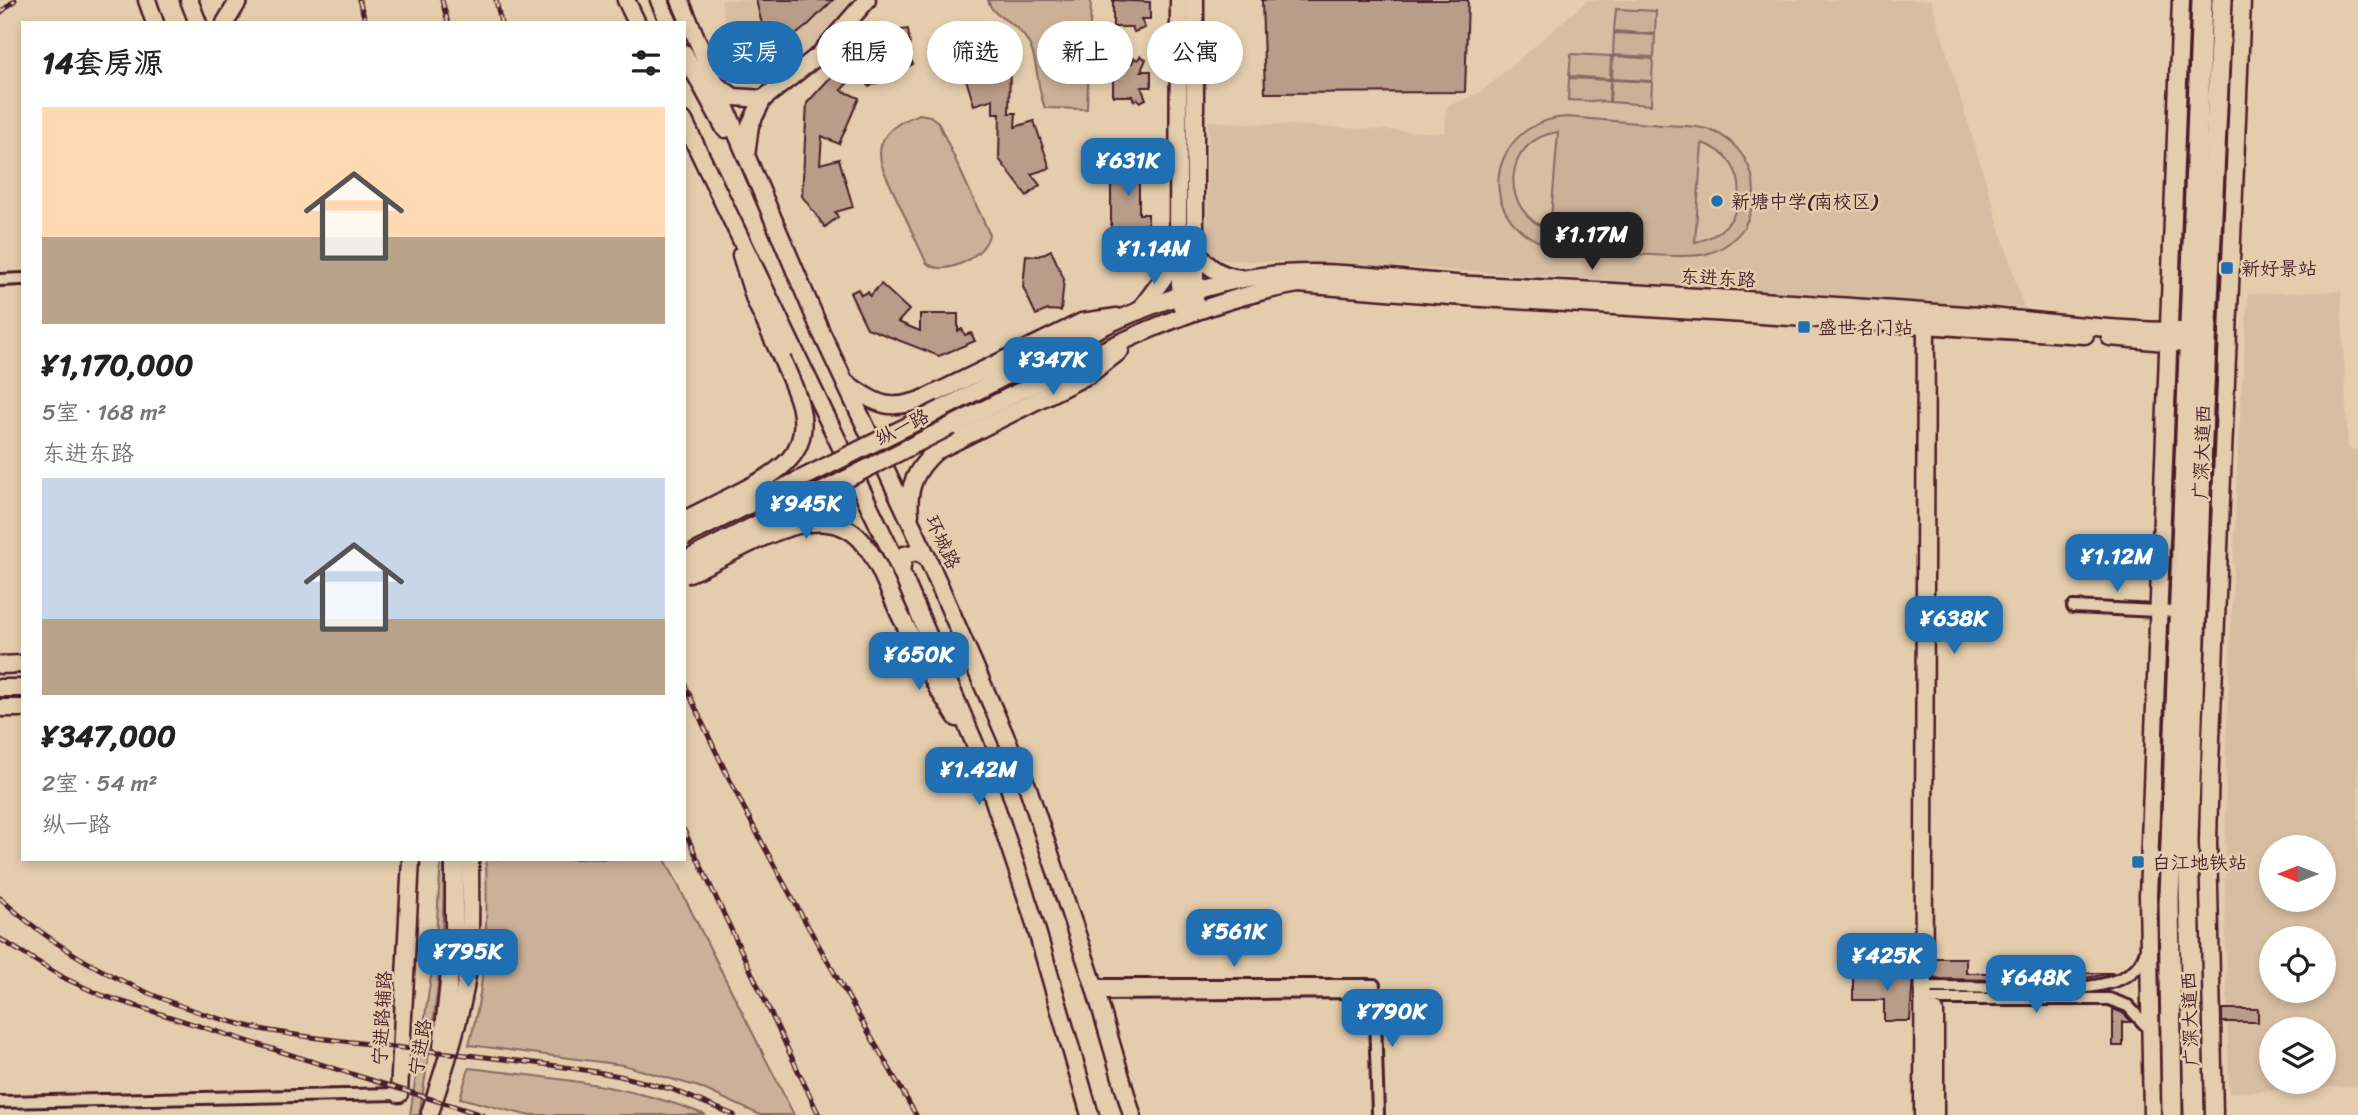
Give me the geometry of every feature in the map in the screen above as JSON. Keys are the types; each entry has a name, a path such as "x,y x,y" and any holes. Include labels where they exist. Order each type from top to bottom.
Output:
{"highway":[{"name":"广深大道西","path":"2172,1115 2169,612 2188,337 2202,0"},
{"name":"广深大道西","path":"2194,1115 2188,838 2222,0"}],"street":[{"path":"147,0 154,21"},
{"path":"189,0 197,21"},
{"path":"226,21 239,0"},
{"path":"626,0 635,21"},
{"path":"659,0 668,21"},
{"name":"环城路","path":"680,0 707,65"},
{"path":"745,157 751,120 763,99 818,55 867,0"},
{"path":"1179,0 1189,315"},
{"path":"846,383 868,399 887,406 907,405 1082,322 1133,314 1168,272 1186,244 1195,0"},
{"path":"2152,1115 2148,940 2169,612 2168,337 2181,0"},
{"path":"2214,1115 2208,842 2242,0"},
{"path":"686,57 717,116 745,157"},
{"path":"715,84 734,97 763,99"},
{"name":"环城路","path":"715,84 846,383 928,557 1028,788 1095,989 1132,1115"},
{"path":"686,125 901,572 975,744 1032,914 1090,1115"},
{"path":"686,519 774,474 790,460 800,441 802,417 796,393 747,278 730,216"},
{"path":"1186,244 1211,268 1230,276 1246,278"},
{"name":"东进东路","path":"1133,314 1246,278 1290,272 1341,273 1451,284 2188,337"},
{"path":"0,279 21,279"},
{"name":"东进东路","path":"1140,335 1189,315 1273,288 1298,284 1579,305 1931,318"},
{"name":"纵一路","path":"686,536 1133,314"},
{"path":"1923,1115 1929,993 1931,318"},
{"path":"911,524 909,497 913,481 928,458 950,443 1090,374 1140,335"},
{"name":"纵一路","path":"686,560 951,426 1140,335"},
{"path":"928,397 923,414 924,422 935,437 950,443"},
{"path":"843,449 870,435"},
{"path":"686,574 793,525 828,522 839,525 861,540 938,689 975,744"},
{"path":"901,572 904,555 917,552 928,557"},
{"path":"2073,607 2169,612"},
{"path":"2194,642 2215,643"},
{"path":"0,665 21,664"},
{"path":"0,688 21,688"},
{"path":"0,708 21,708"},
{"name":"宁进路辅路","path":"399,1094 411,861"},
{"name":"宁进路","path":"430,1114 451,971 454,861"},
{"path":"430,1114 454,1035 465,987 470,861"},
{"path":"1929,993 2088,988 2115,981 2134,971 2144,959 2148,940"},
{"path":"1095,989 1374,988 1378,1115"},
{"path":"1929,993 2109,999 2128,1006 2150,1030"},
{"path":"1929,993 1935,1115"},
{"path":"0,1102 399,1094"},
{"path":"47,1101 47,1115"},
{"path":"24,1102 25,1115"}],"shaded area":[{"path":"721,0 853,0 834,21 817,21 817,40 803,53 803,21 725,21"},
{"path":"988,0 1091,0 1090,21 1037,21 1037,76 1031,48 1023,35 1023,21 1007,21"},
{"name":"新塘中学(南校区)","path":"1588,0 1931,0 2024,308 1439,269 1207,259 1208,121 1445,133 1446,107 1481,92"},
{"path":"1616,9 1656,11 1655,34 1614,31"},
{"path":"1614,33 1655,35 1654,57 1613,55"},
{"path":"1571,54 1611,56 1610,79 1569,76"},
{"path":"1613,56 1653,59 1652,81 1612,79"},
{"path":"1569,78 1610,80 1609,102 1568,100"},
{"path":"1611,80 1652,82 1651,105 1610,102"},
{"path":"736,84 764,84 756,90"},
{"path":"1038,84 1088,84 1087,109 1045,108"},
{"path":"920,114 930,116 938,122 989,233 987,241 973,257 953,267 933,267 926,262 880,158 880,149 887,134 901,122"},
{"path":"1568,117 1689,126 1722,135 1747,162 1752,176 1754,189 1750,215 1744,227 1722,247 1694,256 1547,245 1524,233 1508,216 1500,198 1498,179 1503,160 1513,143 1527,130 1546,121","holes":["1558,132 1550,230 1533,221 1521,208 1515,193 1514,177 1517,161 1526,148 1539,137","1702,143 1719,152 1731,164 1738,179 1739,195 1736,211 1727,225 1713,236 1695,242"]},
{"path":"2341,291 2348,448 2358,451 2358,1086 2336,1087 2336,1017 2259,1017 2259,1091 2229,1093 2225,905 2226,752 2238,447 2248,294"},
{"path":"441,861 444,861 443,924 434,1019 419,1115 410,1115 435,950"},
{"path":"486,861 666,861 794,1115 760,1115 699,1087 623,1065 469,1045 485,953"},
{"path":"469,1068 619,1089 677,1104 706,1115 526,1115 460,1098"}],"building":[{"path":"756,0 833,0 803,29 803,21 761,21"},
{"path":"1113,0 1150,2 1150,19 1141,19 1145,28 1134,32 1133,21 1113,21"},
{"path":"1262,0 1468,0 1465,92 1265,93"},
{"path":"1140,56 1146,59 1141,71 1147,71 1147,84 1151,84 1151,87 1141,87 1146,99 1140,102 1138,99 1134,101 1132,96 1113,96 1113,84 1133,84 1133,60 1134,58 1138,60"},
{"path":"824,84 847,84 841,90 859,98 839,144 822,136 820,164 839,159 853,207 835,212 838,217 825,227 802,196 807,103"},
{"path":"967,84 1010,84 1009,113 1016,113 1015,127 1034,121 1050,168 1031,174 1040,185 1027,196 999,159 1000,113 993,113 993,99 974,105"},
{"path":"1137,150 1144,153 1139,165 1148,165 1148,181 1139,181 1139,214 1148,214 1148,230 1139,230 1144,242 1137,245 1136,242 1132,244 1130,239 1111,239 1111,156 1130,156"},
{"path":"1051,250 1064,279 1061,311 1048,310 1036,315 1023,287 1026,255 1039,256"},
{"path":"881,284 909,310 898,322 920,331 920,314 958,314 958,331 962,329 965,335 971,333 975,341 939,356 867,328 850,293 858,289 861,295 868,292 870,296"},
{"path":"1934,958 1966,958 1966,973 2113,973 2070,981 1934,979"},
{"path":"1853,974 1913,974 1910,1021 1884,1021 1884,1000 1853,1000"},
{"path":"2113,1009 2123,1013 2132,1022 2123,1022 2123,1046 2113,1046"},
{"path":"2222,1009 2258,1009 2258,1022 2222,1022"}],"railway":[{"path":"0,13 15,0"},
{"path":"359,0 365,21"},
{"path":"442,0 447,21"},
{"path":"496,0 501,21"},
{"path":"686,686 736,793 824,955 916,1115"},
{"path":"686,834 819,1115"},
{"path":"0,898 56,942 118,979 150,994 218,1018 295,1035 526,1062 620,1076 671,1089 734,1115"},
{"path":"0,939 64,978 101,995 482,1115"}],"place":[{"name":"新塘中学(南校区)","path":"1717,201"},
{"name":"新好景站","path":"2227,268"},
{"name":"盛世名门站","path":"1804,327"},
{"name":"白江地铁站","path":"2138,862"}]}
